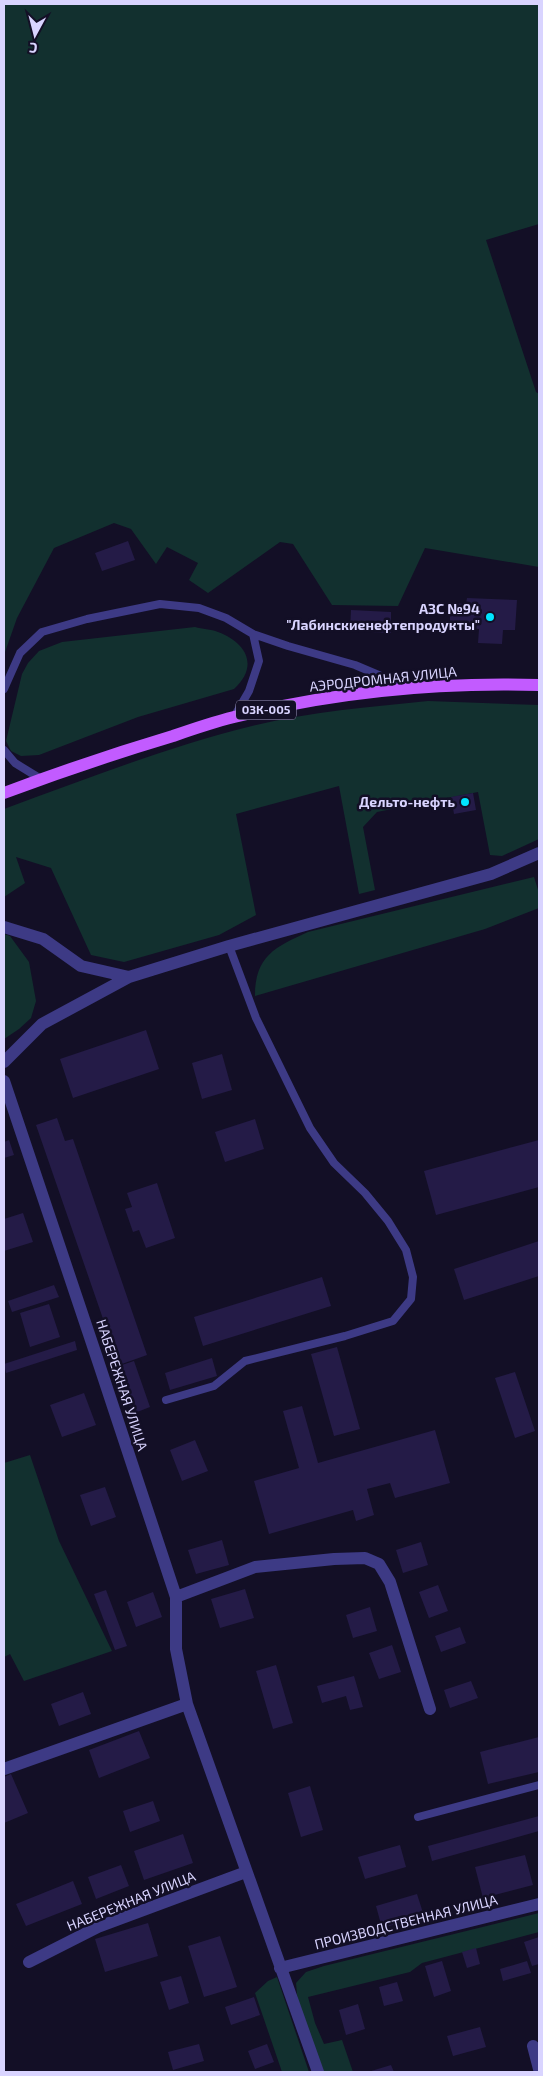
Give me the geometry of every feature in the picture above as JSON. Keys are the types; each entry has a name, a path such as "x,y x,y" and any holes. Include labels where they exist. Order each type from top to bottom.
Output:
{"main road":[{"name":"АЭРОДРОМНАЯ УЛИЦА","path":"4,793 97,759 234,717 338,696 408,688 486,683 539,685"}],"street":[{"path":"4,1062 42,1024 129,977 230,946 491,874 539,853"},
{"path":"4,928 43,939 82,966 129,977"},
{"name":"НАБЕРЕЖНАЯ УЛИЦА","path":"4,1081 98,1358 176,1597 176,1649 187,1704 318,2072"},
{"path":"176,1597 255,1567 334,1559 365,1558 379,1564 390,1582 430,1709"},
{"path":"4,1769 187,1704"},
{"name":"НАБЕРЕЖНАЯ УЛИЦА","path":"29,1962 98,1927 246,1872"},
{"name":"ПРОИЗВОДСТВЕННАЯ УЛИЦА","path":"280,1968 539,1904"},
{"path":"533,2046 539,2069"}],"lane":[{"path":"4,689 20,653 42,632 87,619 160,604 199,608 226,618 253,634 355,665 408,688"},
{"path":"234,717 249,691 259,661 253,634"},
{"path":"4,750 15,764 41,779"},
{"path":"166,1400 214,1386 245,1361 345,1336 393,1321 411,1299 413,1277 406,1250 388,1221 365,1194 334,1163 310,1128 256,1018 230,946"},
{"path":"418,1816 539,1785"}],"green space":[{"path":"4,4 539,4 539,224 486,240 536,392 539,394 539,567 425,548 398,606 332,605 293,544 280,542 208,593 189,580 198,563 167,547 156,564 131,529 114,523 54,548 17,618 4,655"},
{"path":"195,627 218,632 236,642 242,649 248,664 242,680 234,689 138,717 39,755 21,756 11,751 6,741 22,674 28,663 39,651 62,642"},
{"path":"428,701 539,705 539,839 502,856 490,855 478,792 377,812 363,827 375,890 359,894 339,786 236,814 256,915 219,935 124,962 91,955 51,868 16,857 25,883 4,897 4,809 96,775 220,734 274,721 317,714"},
{"path":"534,877 539,893 539,908 485,929 255,996 256,982 263,962 277,948 308,932"},
{"path":"4,934 10,936 29,962 36,1001 31,1018 4,1039"},
{"path":"30,1455 59,1541 112,1651 24,1681 10,1654 4,1657 4,1463"},
{"path":"539,1913 539,1932 422,1963 410,1972 308,1997 315,2023 324,2044 342,2040 353,2072 323,2072 298,2005 296,1983 306,1972"},
{"path":"277,1977 309,2072 282,2072 255,1993 268,1981"}],"building":[{"path":"128,541 135,560 102,571 95,553"},
{"path":"467,598 517,600 515,630 503,630 502,644 478,643 479,629 465,628 465,624 450,623 450,603 466,604"},
{"path":"351,610 391,612 391,633 350,631"},
{"path":"473,793 476,810 454,814 451,797"},
{"path":"146,1030 159,1069 73,1098 60,1059"},
{"path":"222,1054 232,1090 202,1099 192,1063"},
{"path":"57,1118 65,1141 73,1139 147,1355 119,1365 36,1125"},
{"path":"255,1119 264,1149 225,1162 215,1132"},
{"path":"9,1140 14,1155 4,1158 4,1142"},
{"path":"539,1140 539,1187 436,1215 424,1171"},
{"path":"157,1183 175,1238 146,1248 139,1230 133,1232 125,1209 132,1207 127,1193"},
{"path":"23,1213 33,1242 4,1251 4,1219"},
{"path":"539,1241 539,1276 464,1300 454,1269"},
{"path":"322,1277 331,1306 203,1346 194,1317"},
{"path":"54,1285 59,1297 12,1312 8,1301"},
{"path":"49,1304 60,1337 30,1347 20,1313"},
{"path":"75,1341 77,1350 6,1373 4,1364"},
{"path":"337,1347 360,1429 334,1436 311,1354"},
{"path":"212,1358 217,1376 170,1390 165,1373"},
{"path":"134,1361 150,1407 132,1414 116,1367"},
{"path":"515,1372 535,1431 515,1438 495,1378"},
{"path":"84,1393 96,1425 62,1437 50,1405"},
{"path":"302,1406 318,1463 435,1430 450,1483 395,1498 390,1483 367,1489 374,1515 356,1521 353,1510 269,1534 254,1481 299,1468 283,1411"},
{"path":"195,1440 208,1471 182,1481 170,1450"},
{"path":"105,1487 116,1517 91,1526 80,1495"},
{"path":"222,1540 229,1565 196,1574 188,1550"},
{"path":"421,1542 428,1565 403,1573 396,1550"},
{"path":"438,1585 448,1611 429,1618 419,1592"},
{"path":"245,1589 254,1618 220,1628 211,1599"},
{"path":"106,1590 127,1646 115,1650 94,1594"},
{"path":"153,1592 162,1617 136,1627 127,1602"},
{"path":"370,1607 377,1631 353,1638 346,1615"},
{"path":"460,1627 466,1643 441,1652 435,1636"},
{"path":"392,1645 401,1672 379,1679 369,1653"},
{"path":"276,1665 293,1723 273,1729 256,1671"},
{"path":"354,1676 363,1707 350,1710 346,1696 322,1703 317,1686"},
{"path":"471,1681 478,1698 450,1708 444,1690"},
{"path":"83,1692 91,1714 59,1726 51,1704"},
{"path":"139,1731 150,1758 99,1778 89,1750"},
{"path":"539,1737 539,1772 488,1784 480,1752"},
{"path":"11,1774 28,1813 4,1823 4,1777"},
{"path":"310,1786 323,1830 301,1837 288,1793"},
{"path":"153,1801 160,1821 130,1832 123,1811"},
{"path":"539,1816 539,1831 432,1861 428,1846"},
{"path":"183,1834 193,1863 144,1880 134,1851"},
{"path":"400,1845 406,1867 365,1879 358,1857"},
{"path":"525,1855 533,1885 483,1898 475,1867"},
{"path":"121,1865 129,1886 96,1899 88,1877"},
{"path":"73,1881 82,1904 26,1926 16,1904"},
{"path":"417,1894 424,1916 382,1928 376,1906"},
{"path":"148,1923 158,1956 105,1972 95,1939"},
{"path":"220,1936 237,1987 204,1997 188,1946"},
{"path":"539,1937 539,1964 532,1966 524,1942"},
{"path":"476,1948 480,1964 467,1968 462,1952"},
{"path":"442,1961 451,1991 434,1997 425,1966"},
{"path":"527,1961 531,1973 503,1981 500,1969"},
{"path":"181,1976 189,2003 169,2010 160,1982"},
{"path":"397,1982 403,2001 384,2006 379,1987"},
{"path":"254,1997 260,2015 231,2025 225,2007"},
{"path":"358,2004 365,2029 346,2035 339,2010"},
{"path":"480,2027 486,2047 453,2056 447,2036"},
{"path":"199,2044 204,2061 173,2070 168,2052"},
{"path":"267,2044 274,2062 255,2069 248,2051"},
{"path":"391,2065 394,2072 368,2072"}],"place":[{"name":"АЗС №94 \"Лабинскиенефтепродукты\"","path":"490,617"},
{"name":"Дельто-нефть","path":"465,802"}]}
